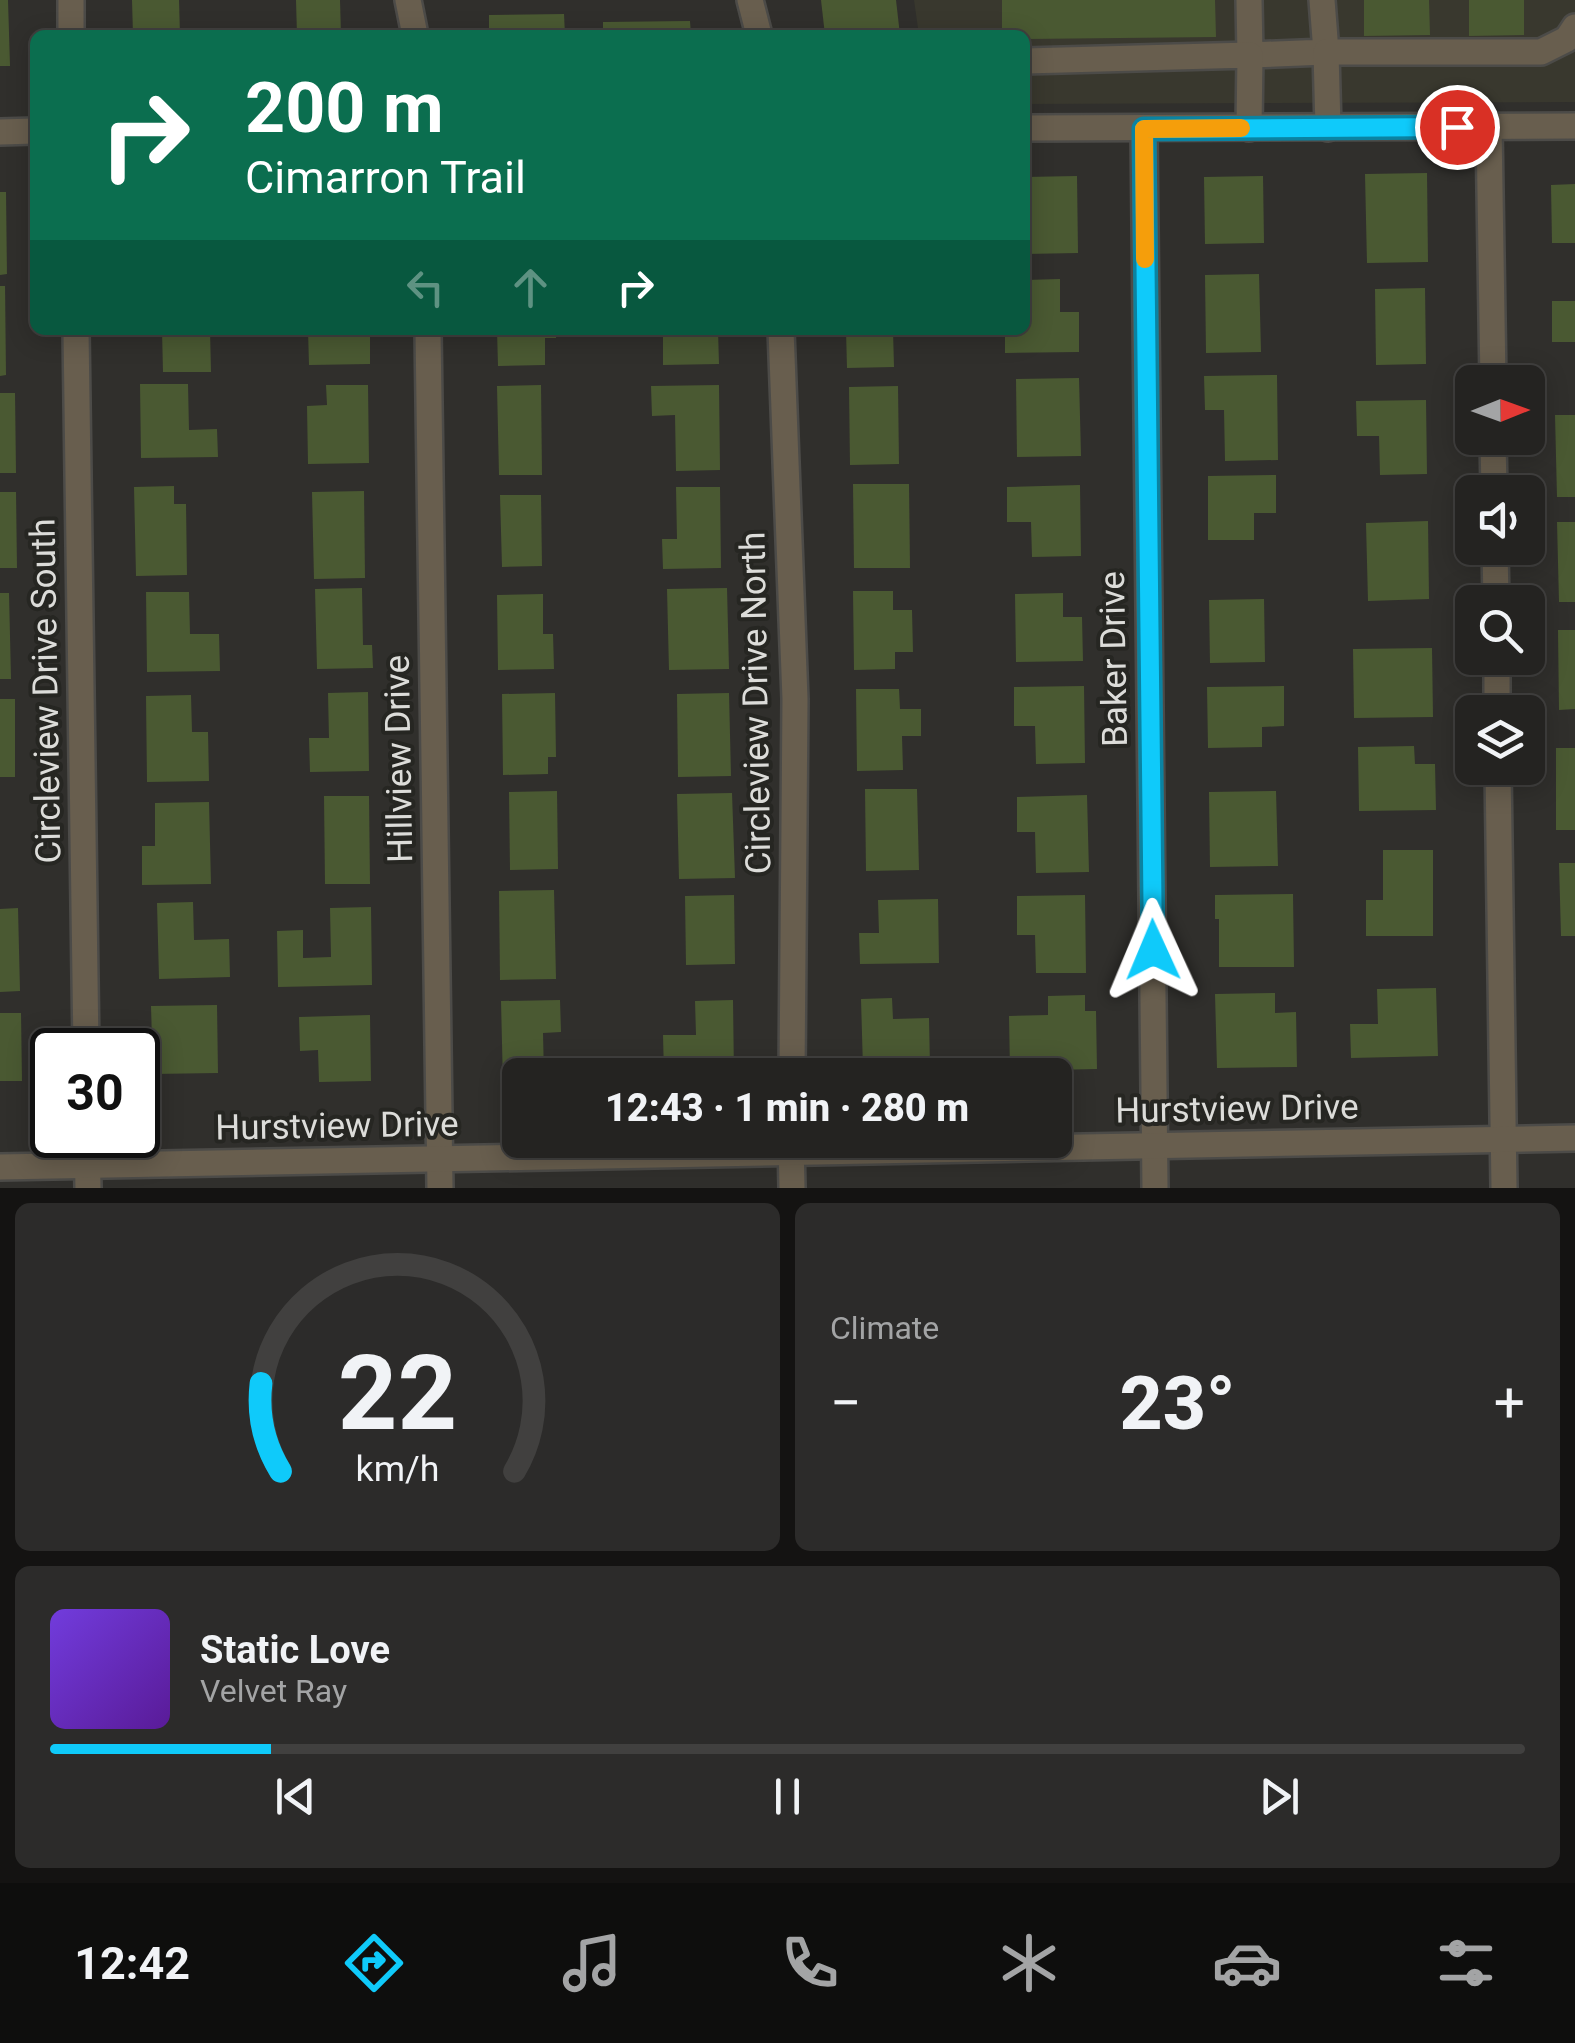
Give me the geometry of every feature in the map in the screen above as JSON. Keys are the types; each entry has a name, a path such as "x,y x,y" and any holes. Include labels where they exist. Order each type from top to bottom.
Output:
{"street":[{"path":"70,0 71,30"},
{"path":"408,0 414,30"},
{"path":"750,0 759,30"},
{"path":"1249,128 1250,0"},
{"path":"1322,0 1328,128"},
{"path":"1030,61 1326,52 1541,52 1567,39 1575,27"},
{"path":"1030,128 1575,126"},
{"path":"1489,127 1492,365"},
{"name":"Baker Drive","path":"1144,129 1155,1188"},
{"path":"0,132 30,132"},
{"name":"Circleview Drive South","path":"76,335 86,1028"},
{"name":"Hillview Drive","path":"428,335 440,1188"},
{"name":"Circleview Drive North","path":"781,335 795,700 792,1058"},
{"path":"1498,785 1504,1188"},
{"name":"Hurstview Drive","path":"1072,1146 1575,1138"},
{"name":"Hurstview Drive","path":"0,1166 88,1176 502,1157"},
{"path":"791,1158 792,1188"}],"shaded area":[{"path":"914,0 1575,0 1575,102 1030,104 1030,30 918,30"}],"building":[{"path":"0,0 8,0 10,66 0,66"},
{"path":"132,0 179,0 180,30 133,30"},
{"path":"296,0 340,0 341,30 297,30"},
{"path":"821,0 896,0 899,30 824,30"},
{"path":"1002,0 1215,0 1216,37 1030,39 1030,30 1002,30"},
{"path":"1364,0 1429,0 1430,35 1364,36"},
{"path":"1469,0 1524,0 1524,35 1469,36"},
{"path":"564,14 565,30 489,30 489,15"},
{"path":"690,21 691,30 603,30 603,22"},
{"path":"1427,173 1428,262 1367,263 1365,174"},
{"path":"1077,176 1078,253 1030,254 1030,177"},
{"path":"1263,176 1264,243 1205,244 1204,177"},
{"path":"1575,184 1575,243 1552,243 1551,185"},
{"path":"0,192 6,192 7,274 0,275"},
{"path":"1259,274 1261,352 1206,353 1205,275"},
{"path":"1060,279 1060,312 1079,312 1079,352 1005,353 1005,335 1030,335 1030,280"},
{"path":"0,286 5,286 6,375 0,376"},
{"path":"1425,288 1426,364 1376,365 1375,289"},
{"path":"1552,301 1575,301 1575,342 1552,342"},
{"path":"162,335 210,335 211,372 163,372"},
{"path":"308,335 370,335 370,364 309,365"},
{"path":"497,335 556,335 545,338 545,365 498,366"},
{"path":"663,335 718,335 719,364 663,365"},
{"path":"846,335 893,335 894,367 847,368"},
{"path":"1277,375 1278,460 1225,461 1224,410 1205,410 1204,376"},
{"path":"1079,378 1081,456 1017,457 1016,379"},
{"path":"140,384 188,384 189,430 217,429 218,457 141,458"},
{"path":"326,385 368,385 369,463 308,464 307,406 327,405"},
{"path":"541,385 542,475 499,475 497,386"},
{"path":"719,385 720,470 676,471 675,415 652,416 651,386"},
{"path":"898,386 899,464 850,465 849,387"},
{"path":"0,393 15,393 16,473 0,473"},
{"path":"1426,400 1427,474 1380,475 1379,436 1357,436 1356,401"},
{"path":"1555,415 1575,415 1575,497 1557,497"},
{"path":"1276,475 1276,513 1254,513 1254,540 1208,540 1208,476"},
{"path":"853,484 909,484 910,568 854,568"},
{"path":"1080,485 1081,556 1032,557 1031,522 1007,522 1007,487"},
{"path":"174,486 174,504 186,504 187,575 136,576 134,487"},
{"path":"676,487 720,487 721,568 663,569 662,539 677,539"},
{"path":"364,491 365,578 314,579 312,492"},
{"path":"0,492 16,492 17,568 0,568"},
{"path":"500,495 541,495 542,566 502,567"},
{"path":"1428,521 1429,599 1368,601 1366,523"},
{"path":"1557,522 1575,522 1575,602 1559,602"},
{"path":"362,588 363,645 372,645 373,668 317,669 315,589"},
{"path":"727,588 729,669 669,670 667,589"},
{"path":"853,591 893,591 893,610 912,610 913,652 895,652 895,669 854,670"},
{"path":"146,592 189,592 190,634 219,634 220,671 147,672"},
{"path":"0,593 9,593 11,679 0,679"},
{"path":"1063,593 1063,617 1082,617 1083,661 1016,662 1015,594"},
{"path":"543,594 543,634 553,634 554,669 498,670 497,595"},
{"path":"1264,599 1265,662 1210,663 1209,600"},
{"path":"1558,630 1575,630 1575,709 1559,710"},
{"path":"1432,648 1433,717 1354,718 1353,649"},
{"path":"1084,686 1085,763 1036,764 1035,726 1014,726 1014,687"},
{"path":"1284,686 1284,726 1262,727 1262,747 1208,748 1207,687"},
{"path":"856,689 899,689 900,709 921,709 921,736 902,736 903,770 857,771"},
{"path":"368,692 369,771 310,772 309,738 329,738 328,693"},
{"path":"555,693 556,757 548,757 548,774 503,775 502,694"},
{"path":"729,693 731,776 678,777 677,694"},
{"path":"191,695 192,732 208,732 209,781 147,782 146,696"},
{"path":"0,699 15,699 15,777 0,777"},
{"path":"1414,746 1415,764 1435,764 1436,810 1359,811 1358,747"},
{"path":"1556,748 1575,748 1575,830 1556,830"},
{"path":"865,789 917,789 919,870 866,871"},
{"path":"557,791 558,869 510,870 509,792"},
{"path":"1276,791 1278,866 1210,867 1209,792"},
{"path":"732,793 735,878 679,879 677,794"},
{"path":"1087,795 1089,872 1036,873 1035,832 1017,832 1017,797"},
{"path":"324,796 369,796 370,884 325,884"},
{"path":"209,802 211,884 142,885 142,846 155,846 155,803"},
{"path":"1383,850 1433,850 1433,936 1366,936 1366,900 1383,900"},
{"path":"1559,863 1575,863 1575,936 1561,936"},
{"path":"554,890 556,979 500,980 499,891"},
{"path":"1293,894 1294,967 1219,967 1215,895"},
{"path":"734,895 735,964 686,965 685,896"},
{"path":"1085,895 1086,973 1036,973 1035,935 1017,935 1017,896"},
{"path":"938,899 939,963 860,964 859,933 879,933 878,900"},
{"path":"193,902 194,940 229,939 230,977 159,979 157,903"},
{"path":"371,907 372,985 278,987 277,931 303,930 303,958 331,957 330,908"},
{"path":"18,908 20,991 0,992 0,909"},
{"path":"1436,988 1438,1056 1351,1058 1350,1024 1378,1024 1377,989"},
{"path":"1275,993 1275,1013 1296,1012 1297,1067 1217,1068 1215,994"},
{"path":"1085,995 1085,1011 1096,1011 1097,1069 1072,1070 1072,1058 1010,1058 1009,1016 1048,1015 1048,996"},
{"path":"892,998 893,1019 929,1018 930,1058 863,1058 861,999"},
{"path":"560,1000 561,1032 543,1033 544,1058 502,1058 501,1001"},
{"path":"733,1000 734,1058 664,1058 663,1035 696,1035 695,1001"},
{"path":"217,1005 218,1073 160,1074 160,1028 152,1028 151,1006"},
{"path":"0,1013 21,1013 22,1081 0,1081"},
{"path":"370,1015 371,1081 319,1082 318,1050 300,1051 299,1017"}],"slow traffic":[{"path":"1145,259 1144,129 1241,128"}],"route":[{"path":"1153,950 1144,129 1457,127"}]}
